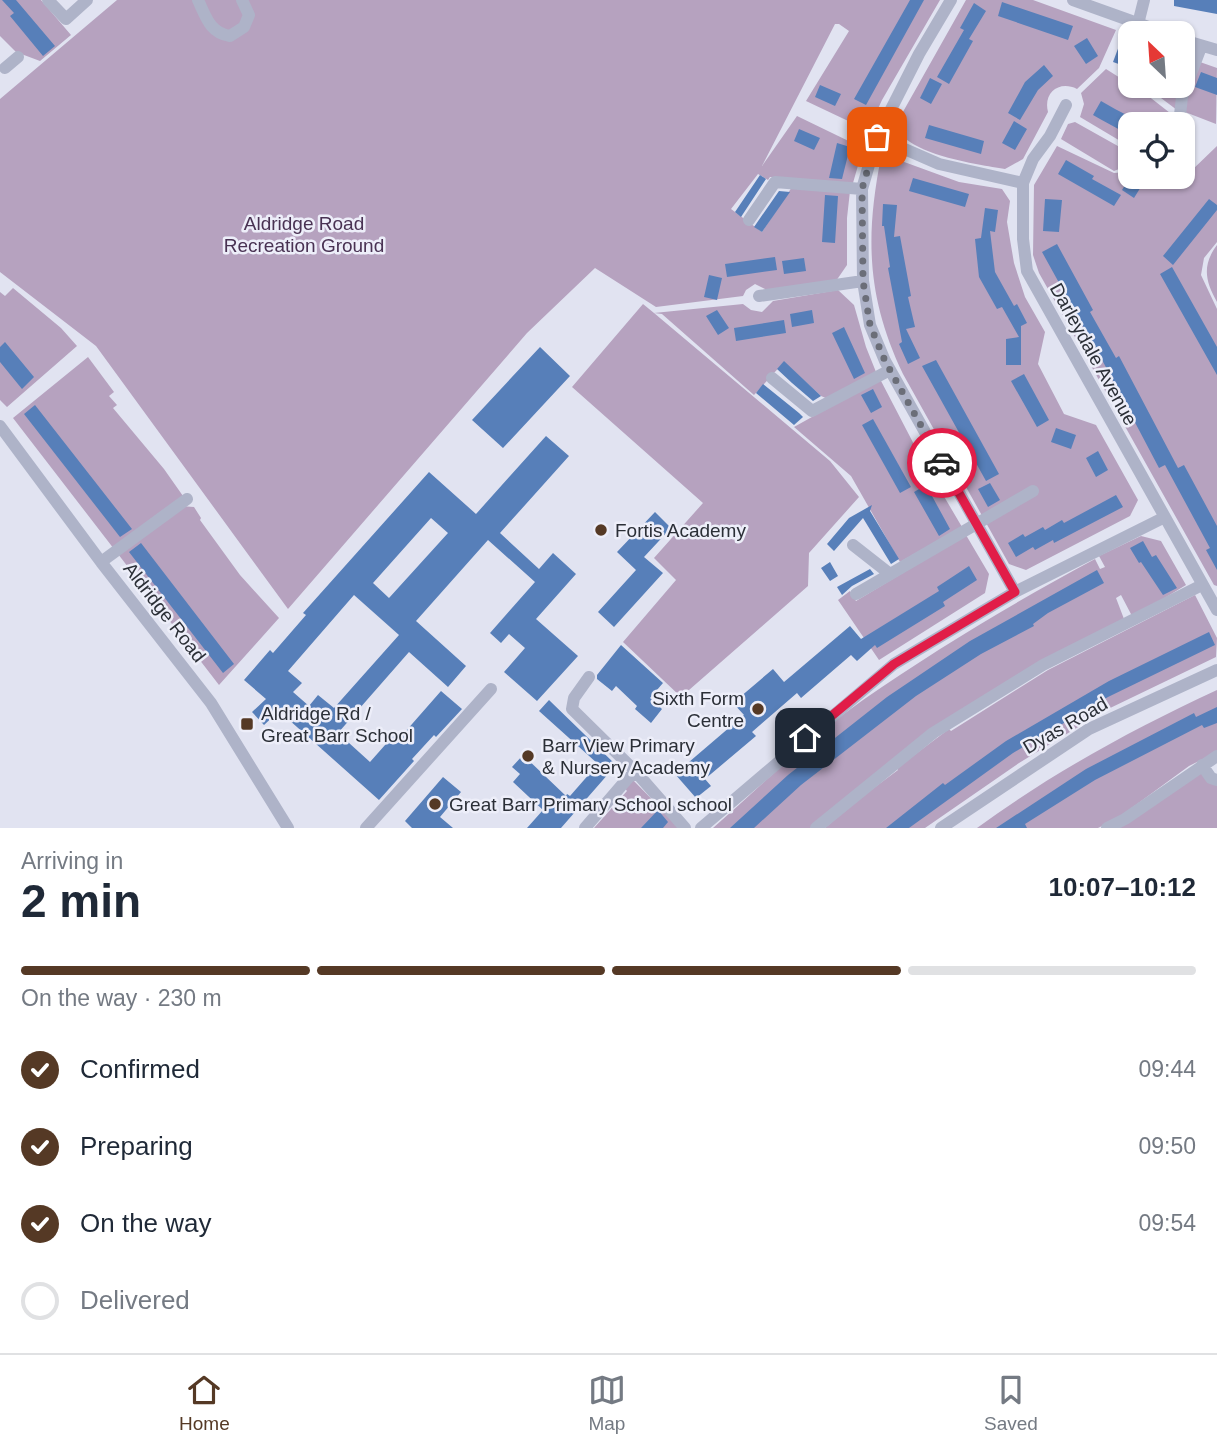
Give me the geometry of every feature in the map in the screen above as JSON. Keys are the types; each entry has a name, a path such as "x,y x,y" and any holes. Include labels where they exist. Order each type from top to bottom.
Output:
{"street":[{"path":"48,0 66,19 87,0"},
{"path":"198,0 209,25 219,34 230,36 244,27 249,15 242,0"},
{"path":"951,0 919,54 877,137 862,189 863,281 870,325 890,370 1015,592"},
{"path":"1073,0 1131,21"},
{"path":"1140,21 1144,0"},
{"path":"1195,45 1217,50"},
{"path":"1180,112 1182,97 1201,47"},
{"path":"4,64 18,57"},
{"name":"Darleydale Avenue","path":"1066,105 1050,136 1033,159 1023,183 1023,239 1027,271 1163,518 1217,610"},
{"path":"877,137 939,164 1023,183"},
{"path":"749,220 775,182 862,189"},
{"path":"759,296 863,281"},
{"path":"772,378 812,411 890,370"},
{"name":"Aldridge Road","path":"0,426 101,562 212,703 288,828"},
{"path":"856,594 1033,491"},
{"path":"101,562 187,499"},
{"path":"701,828 894,664 1015,592 1163,518"},
{"path":"853,545 890,574"},
{"path":"816,828 944,727 1042,665 1202,585"},
{"name":"Dyas Road","path":"941,828 1089,729 1217,670"},
{"path":"589,677 574,698 572,709 636,772 685,828"},
{"path":"366,828 491,689"},
{"path":"1107,828 1125,819 1217,756"},
{"path":"1202,765 1211,778 1217,780"},
{"path":"585,828 636,772"}],"green space":[{"path":"0,0 41,0 71,35 40,61 16,52 0,36"},
{"name":"Aldridge Road Recreation Ground","path":"117,0 940,0 871,124 863,128 806,101 849,31 835,24 762,166 797,116 863,148 853,183 770,177 768,180 758,174 731,209 762,232 792,187 850,191 847,265 836,281 769,291 755,284 746,290 743,296 656,307 595,268 527,333 288,609 96,346 0,272 0,99"},
{"path":"966,0 1033,0 1116,30 1099,68 1077,89 1064,86 1050,94 1048,112 1023,159 1005,169 961,161 928,151 902,136 895,126"},
{"path":"1200,62 1217,68 1216,124 1195,116 1195,112 1185,112 1187,98 1195,98 1195,76"},
{"path":"1106,69 1118,77 1118,98 1151,98 1169,112 1118,112 1118,140 1080,117 1084,104 1081,93"},
{"path":"1161,98 1180,98 1177,110"},
{"path":"1075,122 1118,146 1118,169 1114,171 1061,139 1068,124"},
{"path":"1057,146 1114,173 1118,172 1118,189 1195,189 1195,167 1217,146 1217,242 1204,258 1201,275 1217,309 1217,586 1214,585 1039,273 1033,255 1034,185"},
{"path":"881,157 896,159 959,182 1002,189 1010,201 1007,222 1014,263 1025,297 1045,332 1038,364 1064,414 1096,425 1138,500 1130,516 1026,570 1009,564 903,374 891,346 882,319 872,267 873,214"},
{"path":"1217,245 1217,302 1208,280 1207,266"},
{"path":"13,288 61,328 77,346 7,407 0,400 0,292 5,296"},
{"path":"838,290 854,305 876,372 828,399 821,396 784,362 754,395 662,314 654,313 743,304 751,310 762,312 773,301"},
{"path":"643,304 830,461 859,497 809,553 808,586 681,697 623,642 676,580 654,558 703,503 572,387"},
{"path":"88,357 114,392 109,396 117,405 113,408 183,496 114,549 13,418"},
{"path":"880,379 919,454 962,527 900,562 851,476 794,427"},
{"path":"180,506 194,507 200,520 240,575 279,618 219,685 118,554"},
{"path":"966,535 989,574 985,593 879,660 838,600 850,591 856,601"},
{"path":"1141,536 1161,541 1186,585 1135,616 1132,616 1121,595 1116,598 1124,619 1036,666 810,828 713,828 805,746 863,700 948,644 1065,575 1095,559 1100,569 1105,567 1099,556"},
{"path":"1195,595 1217,638 1216,657 1106,710 1019,763 925,828 825,828 949,729 951,731 1048,670"},
{"path":"1217,690 1217,752 1189,766 1118,818 1098,828 977,828 1094,753"},
{"path":"1201,773 1217,783 1217,828 1117,828"},
{"path":"632,779 680,828 594,828 627,791 624,787"}],"building":[{"path":"2,0 16,0 55,46 43,56 10,16 14,13"},
{"path":"910,0 924,0 866,105 854,99"},
{"path":"1174,0 1217,0 1217,14 1174,6"},
{"path":"1002,2 1073,26 1068,40 998,16"},
{"path":"974,3 986,11 969,39 973,41 949,84 937,77 964,30 960,28"},
{"path":"1087,38 1098,56 1086,64 1074,46"},
{"path":"1118,49 1118,64 1113,62"},
{"path":"1044,65 1053,76 1038,90 1020,120 1008,113 1025,82"},
{"path":"1201,72 1217,78 1217,95 1195,87"},
{"path":"930,78 942,84 931,104 920,98"},
{"path":"820,85 841,94 835,106 815,97"},
{"path":"1101,101 1122,112 1118,112 1118,129 1093,115"},
{"path":"1014,121 1027,129 1015,150 1002,143"},
{"path":"929,125 984,141 981,154 925,138"},
{"path":"799,129 820,138 814,150 794,141"},
{"path":"837,143 850,147 842,179 829,178"},
{"path":"1066,160 1121,195 1114,206 1058,174"},
{"path":"760,175 766,179 741,217 735,212"},
{"path":"913,178 969,194 965,207 909,191"},
{"path":"1123,189 1140,189 1134,198"},
{"path":"779,191 790,192 762,232 754,227"},
{"path":"825,195 838,196 835,243 822,242"},
{"path":"1045,199 1062,200 1059,232 1043,231"},
{"path":"1209,199 1217,205 1217,210 1173,265 1163,256"},
{"path":"883,204 897,205 894,237 900,236 915,327 906,329 920,358 908,364 899,344 902,342 882,226"},
{"path":"985,208 998,210 995,232 990,231 995,272 1027,323 1021,326 1021,365 1006,365 1006,339 1019,337 1002,307 997,309 979,277 975,239 981,238"},
{"path":"1057,244 1093,310 1090,312 1116,358 1119,356 1178,468 1184,465 1217,526 1217,570 1206,550 1210,548 1165,465 1159,468 1100,356 1097,358 1082,330 1084,328 1042,252"},
{"path":"775,257 777,270 727,277 725,264"},
{"path":"804,258 806,271 784,274 782,261"},
{"path":"1172,267 1217,347 1217,375 1160,274"},
{"path":"709,275 722,278 717,300 704,297"},
{"path":"717,310 729,328 718,335 706,316"},
{"path":"812,310 814,323 792,327 790,314"},
{"path":"784,320 786,333 736,341 734,328"},
{"path":"844,327 865,373 854,379 832,333"},
{"path":"5,342 34,377 22,389 0,362 0,347"},
{"path":"540,347 570,376 503,448 472,420"},
{"path":"936,360 999,474 986,481 922,366"},
{"path":"784,361 821,396 813,401 777,369"},
{"path":"1024,374 1049,420 1037,427 1011,381"},
{"path":"763,384 803,417 794,425 756,393"},
{"path":"873,389 882,407 871,413 861,395"},
{"path":"35,405 132,529 120,537 24,414"},
{"path":"873,419 911,487 900,493 862,425"},
{"path":"1056,428 1076,435 1071,449 1051,442"},
{"path":"546,436 569,456 500,533 539,569 553,553 576,574 536,619 578,656 537,701 504,672 525,648 509,634 501,643 490,633 535,582 488,540 416,621 466,666 448,687 409,652 338,733 370,762 393,736 398,740 441,691 462,709 412,759 414,761 379,800 279,711 264,725 252,712 266,699 244,680 270,650 273,653 306,615 303,613 429,472 476,514","holes":["431,518 448,533 389,598 373,583","354,595 399,635 334,708 318,695 309,706 293,692 302,683 288,671"]},
{"path":"1098,451 1108,470 1096,477 1086,458"},
{"path":"990,483 1000,500 988,507 978,489"},
{"path":"926,485 950,529 939,536 914,492"},
{"path":"1116,495 1123,507 1054,543 1053,540 1035,550 1033,547 1016,557 1008,543 1023,534 1025,537 1043,527 1045,530 1062,520 1064,523"},
{"path":"872,505 870,511 899,559 891,564 863,518 834,551 827,544 849,518"},
{"path":"655,512 671,528 644,557 663,573 614,627 598,612 636,570 617,552"},
{"path":"1143,541 1152,557 1156,555 1177,588 1163,595 1141,562 1139,563 1130,548"},
{"path":"141,543 234,664 223,673 129,552"},
{"path":"830,562 838,576 830,581 821,568"},
{"name":"Sixth Form Centre","path":"969,566 977,580 943,602 945,606 877,648 875,645 857,661 851,655 801,698 797,693 752,732 756,736 705,779 711,786 696,798 675,774 744,715 733,703 773,669 784,682 850,626 861,639 939,591 937,587"},
{"path":"870,569 874,574 842,595 837,587"},
{"path":"1097,570 1104,583 1048,613 1033,624 1034,626 981,654 916,696 801,785 754,828 730,828 788,775 887,697 970,641"},
{"path":"1209,632 1215,645 1108,697 1013,753 909,828 886,828 943,783 945,785 1006,741 1109,681"},
{"path":"621,645 663,683 650,698 662,709 651,723 616,686 612,691 597,679 597,675"},
{"path":"549,700 616,765 561,828 527,828 543,810 513,782 520,774 512,767 523,755 566,796 570,796 598,764 539,711"},
{"path":"1217,707 1217,723 1204,728 1202,725 1095,780 1025,824 1027,828 996,828 1086,769 1194,713 1196,717"},
{"name":"Great Barr Primary School school","path":"443,777 461,792 440,817 453,828 412,828 405,821"},
{"path":"658,810 668,822 663,828 641,828"}],"way so far":[{"path":"877,137 862,189 863,281 870,325 885,361 942,463"}],"place":[{"name":"Fortis Academy","path":"601,530"},
{"name":"Sixth Form Centre","path":"758,709"},
{"name":"Aldridge Rd / Great Barr School","path":"247,724"},
{"name":"Barr View Primary & Nursery Academy","path":"528,756"},
{"name":"Great Barr Primary School school","path":"435,804"}],"route":[{"path":"805,738 894,664 1015,592 942,463"}]}
